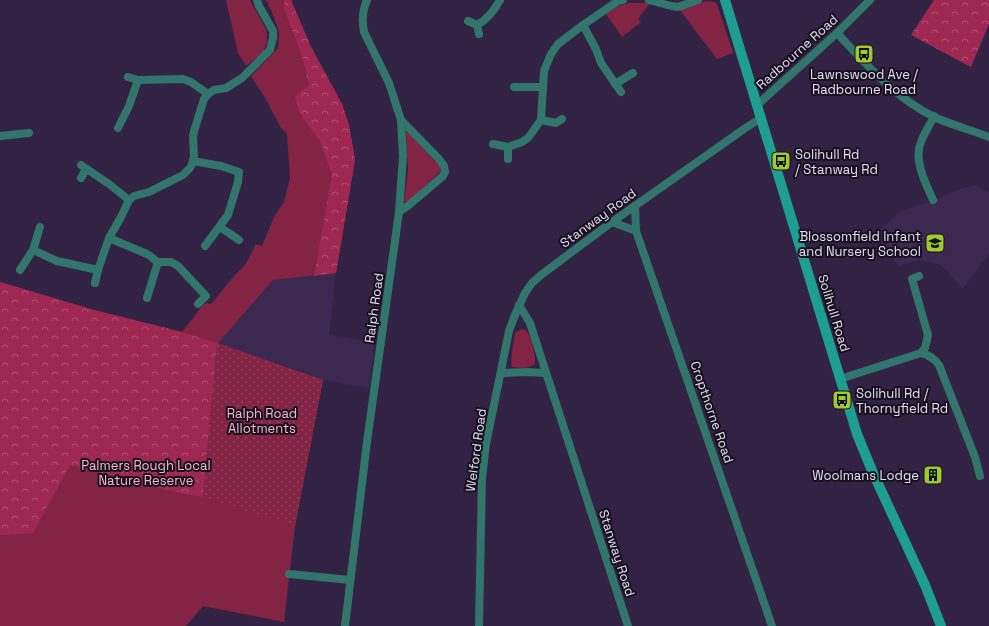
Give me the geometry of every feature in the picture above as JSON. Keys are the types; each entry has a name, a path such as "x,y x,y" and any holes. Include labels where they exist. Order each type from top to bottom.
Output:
{"street":[{"path":"95,283 109,238 129,200 134,196 149,192 183,175 190,168 193,161 194,128 204,99 214,90 226,88 242,78 270,50 273,31 257,0"},
{"name":"Ralph Road","path":"345,626 367,442 399,212 403,156 401,120 389,83 364,32 363,14 367,0"},
{"path":"477,25 486,20 500,0"},
{"path":"493,144 508,147 528,138 541,120 544,71 551,54 558,44 619,0"},
{"path":"649,0 671,6 678,6 698,0"},
{"name":"Solihull Road","path":"725,0 857,434 870,466 925,586 941,626"},
{"name":"Radbourne Road","path":"757,105 837,33 870,0"},
{"path":"468,21 477,25"},
{"path":"477,25 479,34"},
{"path":"583,25 596,49 601,63 621,92"},
{"path":"837,33 870,69 892,90 909,102 934,116 989,137"},
{"path":"615,84 633,73"},
{"path":"128,77 138,80 183,79 191,82 208,94"},
{"path":"118,128 129,106 138,80"},
{"path":"514,87 543,87"},
{"path":"933,200 919,163 918,154 920,143 934,116"},
{"name":"Stanway Road","path":"628,626 530,323 519,305 532,283 541,275 612,222 761,118"},
{"path":"541,120 556,123 562,119"},
{"path":"399,212 410,206 445,172 444,166 438,158 401,120"},
{"path":"0,136 29,133"},
{"path":"508,147 508,159"},
{"path":"193,161 221,166 239,172 238,182 228,215 205,246"},
{"path":"81,178 83,167 109,184 129,200"},
{"name":"Cropthorne Road","path":"635,206 636,231 772,626"},
{"path":"612,222 636,231"},
{"path":"20,270 33,250 40,227"},
{"path":"220,227 239,240"},
{"path":"109,238 147,254 158,262 171,262 178,266 209,299 198,304"},
{"path":"33,250 57,261 98,270"},
{"path":"147,298 158,262"},
{"path":"840,379 921,352 925,348 928,335 912,279 920,276"},
{"name":"Welford Road","path":"479,626 482,478 486,444 502,373 509,331 519,305"},
{"path":"921,352 931,356 939,366 975,457 980,476"},
{"path":"502,373 546,373"},
{"path":"289,574 350,580"}],"shaded area":[{"name":"Blossomfield Infant and Nursery School","path":"975,185 989,193 989,253 963,289 941,265 919,260 899,266 875,234 899,213 907,209 960,189"},
{"path":"336,273 329,335 375,342 369,388 323,380 217,343 273,280"}],"green space":[{"path":"226,0 250,0 267,31 267,42 263,53 246,66 238,53"},
{"name":"Palmers Rough Local Nature Reserve","path":"266,0 291,0 311,47 342,104 349,125 355,160 336,273 273,280 218,343 323,380 295,526 284,622 203,606 186,626 0,626 0,282 94,310 182,332 203,305 212,303 245,265 256,244 262,246 275,215 284,202 290,178 287,134 281,128 264,96 251,76 278,48 279,32"},
{"path":"284,0 291,0 311,47 342,104 349,125 355,160 336,273 314,276 332,175 320,141 300,114 295,96 309,85 302,56 284,8"},
{"path":"934,0 989,0 989,24 971,67 911,35"},
{"path":"707,1 717,4 733,53 717,59 679,9"},
{"path":"629,3 650,3 638,19 641,22 622,37 606,14 618,6"},
{"path":"406,132 409,133 440,167 440,172 409,202 404,201 408,170"},
{"path":"0,282 94,310 182,332 217,343 203,497 185,494 70,465 33,533 0,535"},
{"path":"521,329 526,330 530,338 534,351 535,364 533,366 521,368 512,367 511,360 515,333"},
{"name":"Ralph Road Allotments","path":"217,343 323,380 295,526 203,497"}],"place":[{"name":"Lawnswood Ave / Radbourne Road","path":"864,54"},
{"name":"Solihull Rd / Stanway Rd","path":"781,161"},
{"name":"Blossomfield Infant and Nursery School","path":"935,243"},
{"name":"Solihull Rd / Thornyfield Rd","path":"842,400"},
{"name":"Woolmans Lodge","path":"933,475"}]}
